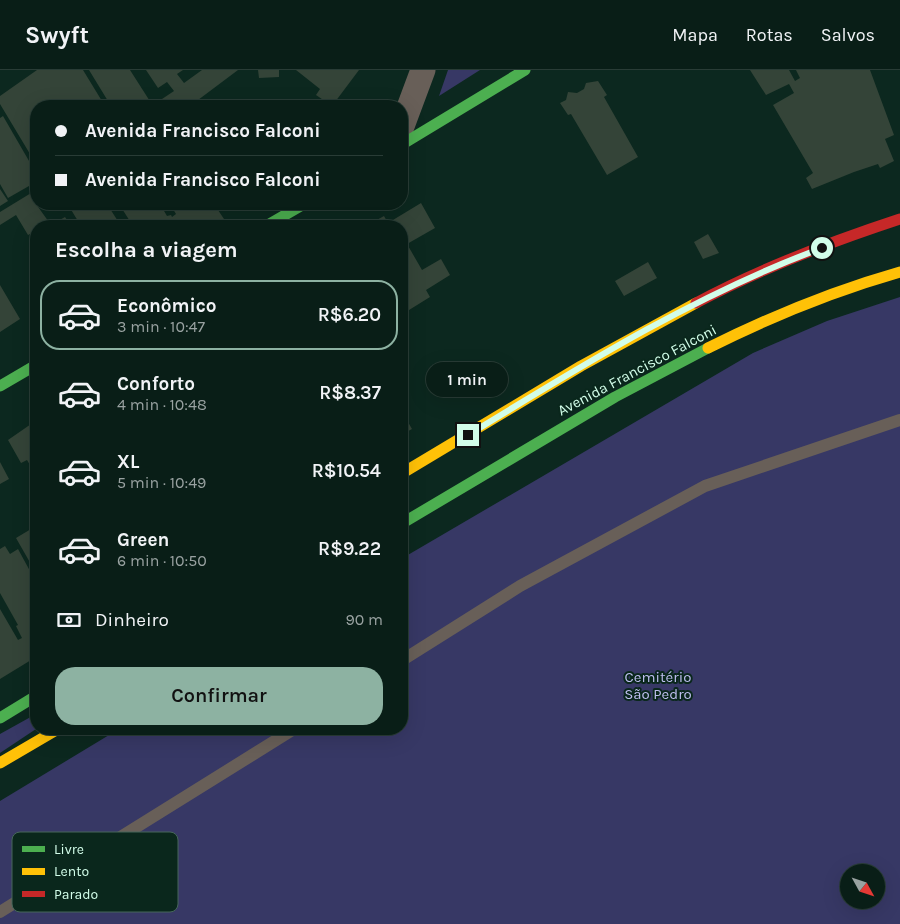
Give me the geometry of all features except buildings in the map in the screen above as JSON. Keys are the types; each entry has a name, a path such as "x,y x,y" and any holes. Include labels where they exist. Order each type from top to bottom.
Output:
{"main road":[{"path":"408,141 525,70"},
{"path":"276,220 294,210"},
{"name":"Avenida Francisco Falconi","path":"408,470 583,365 700,301 787,260 900,219"},
{"name":"Avenida Francisco Falconi","path":"408,520 613,397 731,337 840,290 900,272"},
{"path":"0,386 30,368"},
{"path":"0,718 30,700"},
{"path":"0,763 48,735"}],"street":[{"path":"408,110 423,70"}],"lane":[{"path":"408,657 520,586 705,486 900,420"},
{"path":"129,832 284,735"},
{"path":"0,912 12,905"}],"green space":[{"path":"448,70 480,70 439,96"},
{"name":"Cemitério São Pedro","path":"900,297 900,924 0,924 0,801 109,735 408,735 408,555 753,353 827,321"},
{"path":"30,717 30,733 0,753 0,734"}],"traffic: fast":[{"path":"408,141 525,70"},
{"path":"276,220 294,210"},
{"path":"408,520 615,397 708,348"},
{"path":"0,386 30,368"},
{"path":"0,718 30,700"}],"traffic: slow":[{"path":"708,348 802,305 900,272"},
{"path":"408,470 581,366 696,303"},
{"path":"0,763 48,735"}],"traffic: jam":[{"path":"696,303 745,278 848,237 900,219"}],"route":[{"path":"468,435 583,365 700,301 787,260 822,248"}]}
